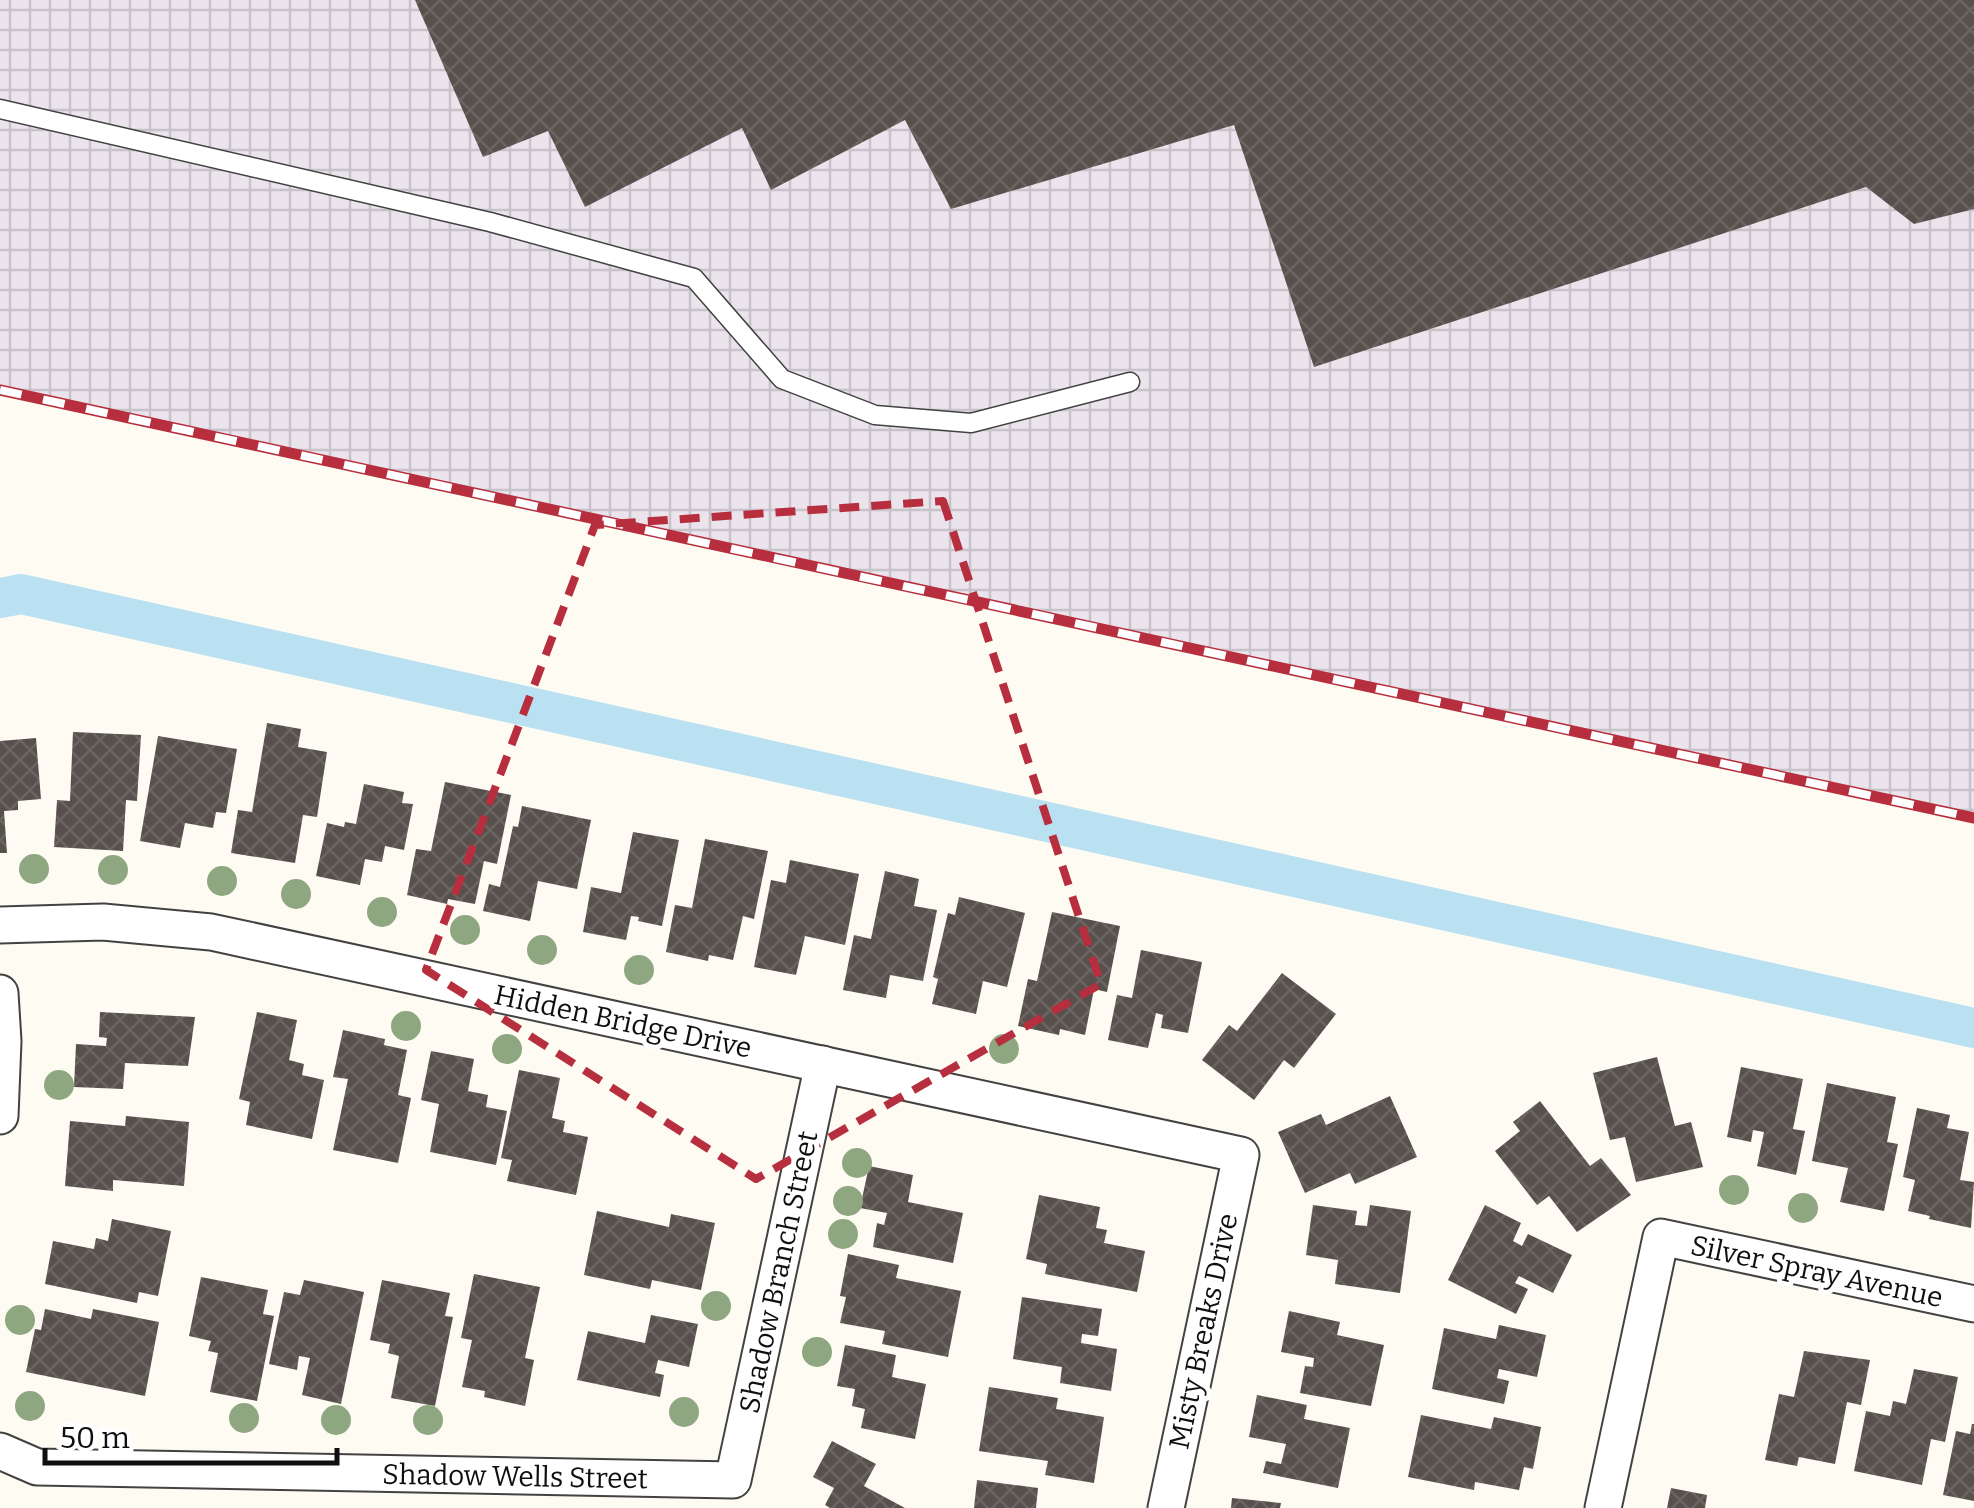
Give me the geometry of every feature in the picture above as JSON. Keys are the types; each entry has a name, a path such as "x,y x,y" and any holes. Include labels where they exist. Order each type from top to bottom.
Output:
{"street":[{"name":"Hidden Bridge Drive","path":"0,925 103,922 211,932 1241,1154"},
{"path":"0,993 0,1116"},
{"name":"Shadow Branch Street","path":"733,1480 823,1064"},
{"name":"Misty Breaks Drive","path":"1166,1508 1241,1154"},
{"name":"Silver Spray Avenue","path":"1602,1508 1661,1236 1974,1304"},
{"name":"Shadow Wells Street","path":"0,1451 37,1468 733,1480"}],"lane":[{"path":"0,110 490,222 694,278 782,379 875,416 971,422 1130,382"}],"highlighted area":[{"path":"943,501 1101,984 756,1179 426,970 595,525"}],"shaded area":[{"path":"0,0 1974,0 1974,818 0,391"}],"building":[{"path":"415,0 1974,0 1974,209 1914,224 1866,187 1314,367 1234,125 951,209 905,120 771,190 742,128 585,207 548,131 483,157"},
{"path":"267,723 301,729 298,747 327,752 317,817 303,815 295,863 231,853 238,810 252,812"},
{"path":"73,732 141,735 137,801 126,800 123,851 54,847 57,800 70,801"},
{"path":"158,736 237,749 226,813 216,812 213,828 185,823 180,848 140,841"},
{"path":"36,738 41,799 18,801 18,810 4,811 7,853 0,853 0,741"},
{"path":"445,782 511,795 497,864 484,861 475,904 448,899 447,904 407,895 416,849 431,851"},
{"path":"364,784 404,792 402,803 413,804 404,850 385,846 382,862 365,859 360,885 316,876 327,823 344,827 345,822 356,824"},
{"path":"522,806 591,820 577,889 538,881 530,921 483,911 489,884 500,887 513,826 518,827"},
{"path":"633,832 679,840 662,926 631,916 626,940 583,932 591,887 621,893"},
{"path":"705,839 768,851 754,919 743,916 733,960 709,955 708,961 666,952 675,905 692,908"},
{"path":"790,860 859,874 845,945 805,936 796,975 754,967 771,880 786,883"},
{"path":"885,871 919,879 914,906 937,910 923,981 890,975 886,998 843,990 854,935 871,939"},
{"path":"959,897 1025,913 1007,987 983,981 976,1014 932,1004 938,979 933,977 948,913 955,915"},
{"path":"1052,912 1120,926 1107,992 1094,989 1085,1035 1060,1029 1059,1035 1018,1026 1028,979 1037,981"},
{"path":"1141,950 1202,962 1188,1033 1161,1028 1163,1015 1156,1013 1148,1048 1108,1040 1117,995 1132,998"},
{"path":"1282,973 1336,1014 1294,1068 1284,1060 1254,1100 1202,1060 1229,1025 1237,1031"},
{"path":"100,1012 195,1017 188,1066 125,1063 123,1089 74,1087 76,1044 106,1046 107,1038 99,1037"},
{"path":"257,1012 297,1020 289,1060 304,1064 302,1075 324,1080 312,1139 246,1125 250,1102 239,1099"},
{"path":"343,1030 385,1039 384,1045 407,1050 398,1095 411,1098 398,1163 333,1150 348,1079 333,1077"},
{"path":"431,1051 474,1059 468,1091 488,1095 486,1107 507,1111 496,1165 430,1152 439,1104 421,1100"},
{"path":"1657,1057 1675,1126 1691,1122 1703,1167 1636,1182 1625,1137 1610,1140 1593,1073"},
{"path":"1741,1067 1803,1079 1793,1129 1805,1131 1796,1175 1757,1166 1764,1132 1753,1130 1751,1142 1727,1137"},
{"path":"519,1070 560,1078 552,1118 565,1121 563,1132 588,1137 576,1195 507,1181 512,1160 501,1158"},
{"path":"1827,1083 1896,1097 1887,1142 1898,1144 1884,1211 1840,1202 1848,1168 1812,1161"},
{"path":"1390,1096 1417,1157 1355,1184 1350,1173 1305,1193 1278,1132 1321,1114 1326,1125"},
{"path":"1540,1101 1590,1166 1601,1158 1631,1195 1577,1232 1549,1196 1537,1205 1495,1151 1520,1131 1513,1122"},
{"path":"1917,1108 1950,1115 1947,1128 1969,1132 1960,1180 1974,1182 1971,1228 1908,1211 1915,1180 1903,1177"},
{"path":"126,1116 189,1122 184,1186 113,1180 113,1191 65,1186 70,1121 125,1126"},
{"path":"869,1166 913,1175 908,1202 963,1213 953,1263 873,1247 877,1223 884,1225 887,1213 860,1208"},
{"path":"1039,1195 1100,1207 1096,1228 1107,1230 1104,1243 1145,1251 1137,1292 1045,1274 1047,1264 1026,1259"},
{"path":"1313,1205 1357,1211 1355,1225 1367,1226 1370,1205 1411,1211 1400,1293 1335,1284 1338,1260 1306,1255"},
{"path":"1485,1205 1521,1223 1513,1241 1522,1246 1528,1234 1572,1255 1553,1293 1519,1276 1515,1283 1528,1289 1516,1314 1448,1280"},
{"path":"597,1211 669,1227 671,1214 715,1223 701,1290 652,1280 650,1289 584,1275"},
{"path":"112,1219 171,1231 158,1296 139,1292 137,1303 45,1284 53,1241 94,1249 96,1238 108,1241"},
{"path":"848,1254 899,1265 896,1278 961,1291 948,1357 882,1344 885,1331 840,1323 846,1297 840,1296"},
{"path":"474,1274 540,1287 525,1358 534,1360 525,1406 484,1397 485,1391 462,1387 472,1340 461,1338"},
{"path":"201,1277 268,1290 263,1314 274,1316 257,1401 210,1392 218,1353 208,1351 211,1341 189,1336"},
{"path":"304,1280 364,1292 341,1404 302,1395 310,1358 299,1356 297,1370 269,1364 284,1292 300,1295"},
{"path":"382,1280 450,1293 445,1316 453,1317 435,1406 391,1398 399,1356 388,1353 390,1344 370,1340"},
{"path":"1022,1297 1102,1309 1098,1336 1082,1334 1081,1343 1117,1349 1111,1391 1060,1383 1062,1367 1013,1359"},
{"path":"45,1309 91,1319 93,1309 159,1322 145,1396 26,1372 35,1329 41,1330"},
{"path":"1289,1311 1340,1322 1337,1335 1384,1345 1371,1406 1300,1393 1305,1366 1313,1367 1314,1358 1281,1352"},
{"path":"651,1315 698,1324 689,1367 658,1360 655,1373 664,1375 660,1397 577,1380 588,1331 645,1343"},
{"path":"1499,1325 1546,1335 1537,1377 1499,1369 1497,1378 1509,1381 1504,1404 1432,1389 1444,1328 1496,1339"},
{"path":"845,1345 896,1355 892,1377 926,1384 915,1439 861,1428 865,1409 852,1406 855,1389 837,1386"},
{"path":"1804,1351 1870,1360 1861,1405 1847,1402 1835,1464 1799,1457 1797,1466 1765,1460 1779,1394 1794,1397"},
{"path":"1914,1369 1958,1377 1945,1442 1931,1439 1922,1485 1854,1471 1866,1411 1890,1416 1893,1401 1906,1404"},
{"path":"989,1387 1058,1398 1056,1409 1104,1417 1094,1483 1045,1475 1048,1461 979,1451"},
{"path":"1257,1395 1307,1405 1304,1419 1350,1428 1338,1488 1263,1473 1266,1461 1281,1464 1286,1444 1249,1437"},
{"path":"1421,1415 1491,1429 1494,1417 1541,1427 1533,1469 1524,1467 1519,1490 1475,1482 1474,1490 1408,1477"},
{"path":"1972,1424 1974,1501 1943,1495 1956,1431 1970,1434"},
{"path":"832,1441 876,1464 864,1486 905,1508 825,1505 834,1488 813,1477"},
{"path":"977,1480 1038,1488 1036,1508 974,1508"},
{"path":"1671,1488 1707,1495 1705,1508 1667,1508"},
{"path":"1232,1498 1281,1503 1280,1508 1231,1508"}],"waterway":[{"path":"0,598 21,594 1974,1028"}],"railway":[{"path":"0,390 1974,818"}]}
